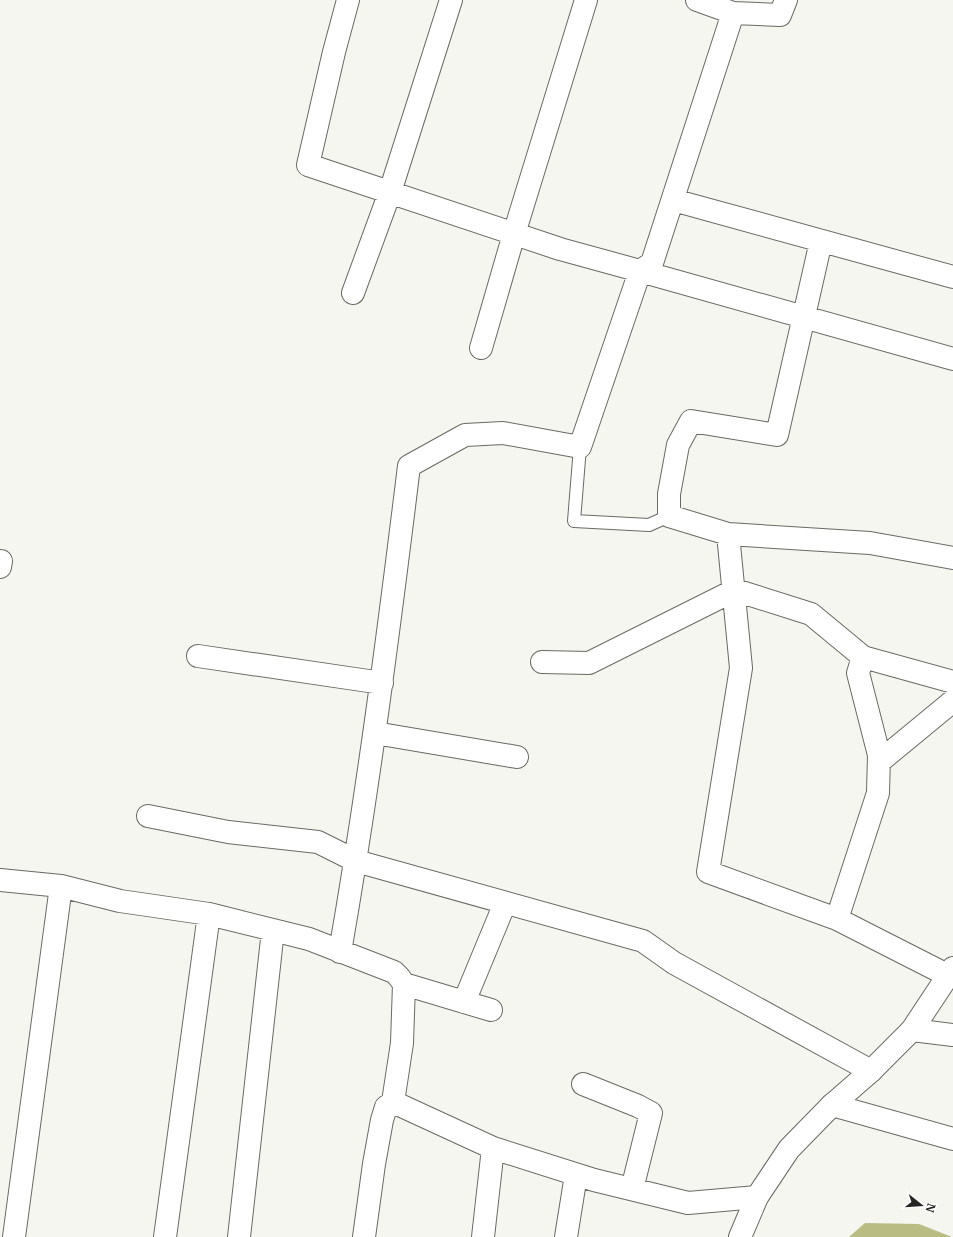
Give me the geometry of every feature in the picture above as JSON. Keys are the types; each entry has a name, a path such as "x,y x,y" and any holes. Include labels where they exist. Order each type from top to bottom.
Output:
{"street":[{"path":"348,0 334,52 308,165 560,249 640,270 953,359"},
{"path":"353,293 390,192 451,0"},
{"path":"481,348 514,234 586,0"},
{"path":"697,0 733,13 780,15 786,0"},
{"path":"340,952 356,861 375,733 409,466 464,435 503,433 580,447 640,270 652,263 733,13"},
{"path":"673,200 953,277"},
{"path":"822,241 777,435 692,421 678,445 669,494 669,516 728,534 870,543 953,558"},
{"path":"728,534 735,590 741,668 708,872 837,919 951,972 912,1030 871,1071 832,1105 789,1149 757,1197 740,1237"},
{"path":"542,662 590,663 735,590 811,614 863,657 953,682"},
{"path":"198,656 382,683"},
{"path":"837,919 878,793 879,755 858,673 863,657"},
{"path":"879,762 953,701"},
{"path":"375,733 517,757"},
{"path":"148,816 228,832 318,842 356,861 643,941 674,963 871,1071"},
{"path":"0,880 61,886 120,901 209,914 309,939 394,972 404,984 402,1043 393,1102 386,1107 382,1120 374,1164 364,1237"},
{"path":"14,1237 61,886"},
{"path":"464,1002 505,903"},
{"path":"165,1237 209,914"},
{"path":"239,1237 273,930"},
{"path":"404,984 491,1010"},
{"path":"912,1030 953,1035"},
{"path":"583,1084 638,1106 651,1113 632,1190"},
{"path":"393,1102 493,1148 576,1175 632,1190 688,1203 757,1197"},
{"path":"832,1105 953,1139"},
{"path":"483,1237 493,1148"},
{"path":"566,1237 576,1175"}],"lane":[{"path":"580,447 574,521 649,525 669,516"}],"shaded area":[{"path":"865,1223 919,1224 952,1237 849,1237"}]}
